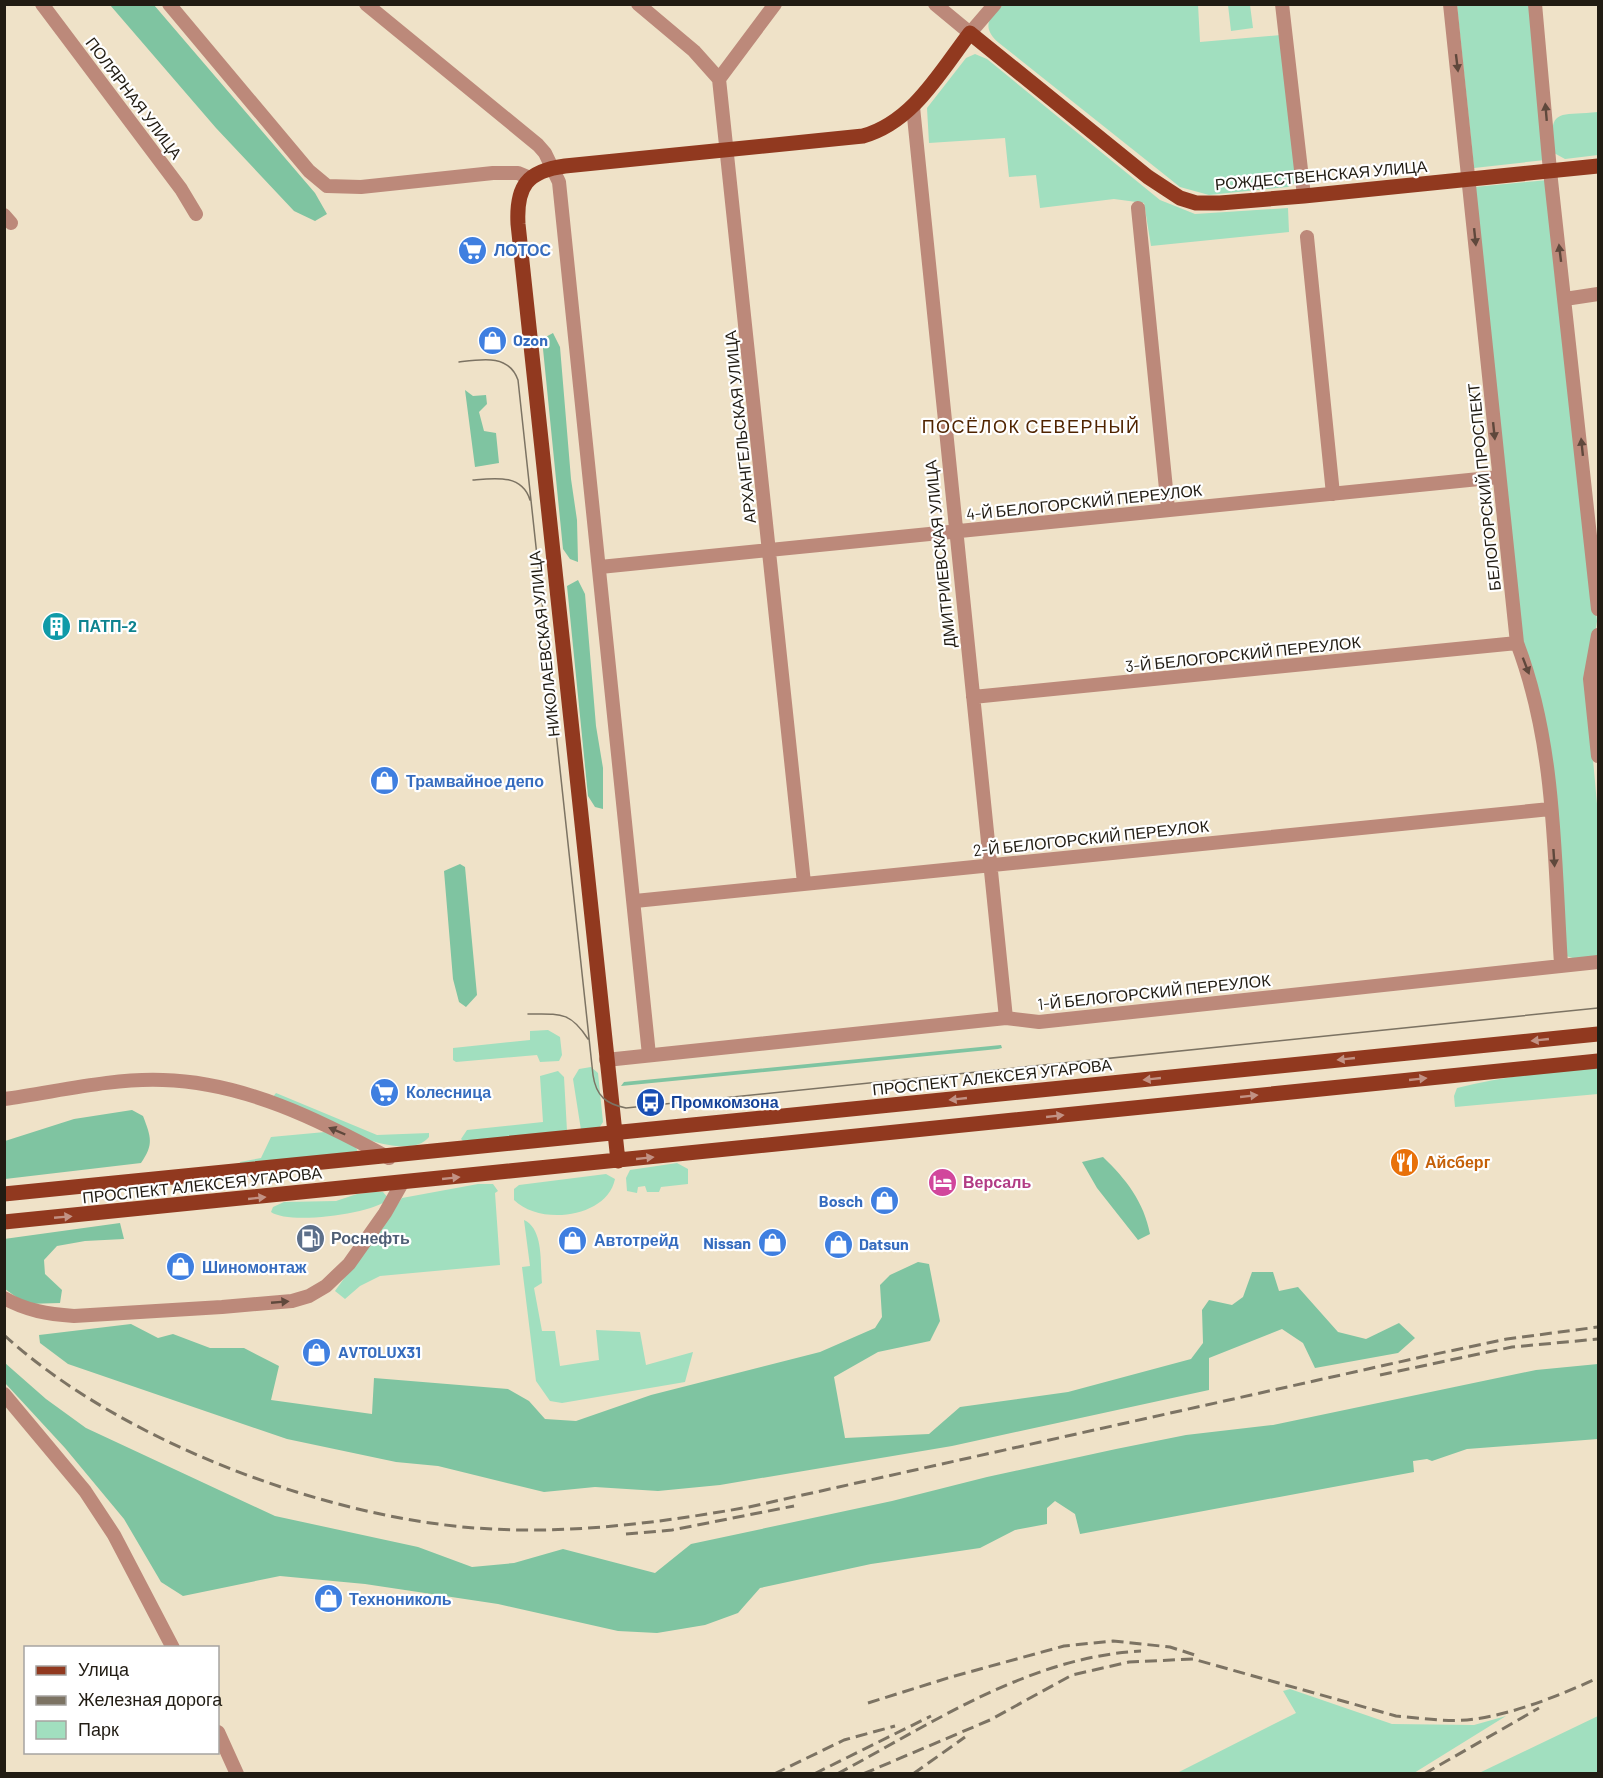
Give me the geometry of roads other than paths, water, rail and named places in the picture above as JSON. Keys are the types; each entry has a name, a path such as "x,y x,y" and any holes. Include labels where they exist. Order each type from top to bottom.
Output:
{"main road":[{"path":"530,178 537,172 552,168 863,136 890,126 913,107 970,33"},
{"name":"РОЖДЕСТВЕНСКАЯ УЛИЦА","path":"970,33 1148,177 1180,198 1196,203 1220,204 1599,166"},
{"name":"НИКОЛАЕВСКАЯ УЛИЦА","path":"530,178 520,195 518,224 618,1161"},
{"name":"ПРОСПЕКТ АЛЕКСЕЯ УГАРОВА","path":"4,1194 389,1158 1599,1034"},
{"name":"ПРОСПЕКТ АЛЕКСЕЯ УГАРОВА","path":"4,1222 1599,1061"}],"street":[{"name":"ПОЛЯРНАЯ УЛИЦА","path":"42,4 175,180 196,214"},
{"path":"169,4 309,171 327,186 361,187 493,173 518,174 530,178"},
{"path":"366,4 516,125 545,153 559,182 635,901 649,1055"},
{"path":"638,4 694,51 720,79 775,4"},
{"name":"РОЖДЕСТВЕНСКАЯ УЛИЦА","path":"935,4 970,33"},
{"path":"970,33 995,4"},
{"path":"1282,4 1304,196"},
{"name":"БЕЛОГОРСКИЙ ПРОСПЕКТ","path":"1450,4 1517,644 1532,683 1542,726 1561,964"},
{"path":"1535,4 1550,171 1599,609"},
{"name":"АРХАНГЕЛЬСКАЯ УЛИЦА","path":"720,79 804,883"},
{"name":"ДМИТРИЕВСКАЯ УЛИЦА","path":"913,107 1006,1018"},
{"path":"1138,208 1168,509"},
{"path":"1307,237 1333,494"},
{"path":"1565,299 1599,294"},
{"path":"1584,469 1599,467"},
{"name":"4-Й БЕЛОГОРСКИЙ ПЕРЕУЛОК","path":"600,567 1498,477"},
{"path":"1599,635 1590,679 1599,756"},
{"name":"3-Й БЕЛОГОРСКИЙ ПЕРЕУЛОК","path":"973,697 1517,644"},
{"name":"2-Й БЕЛОГОРСКИЙ ПЕРЕУЛОК","path":"635,901 1550,809"},
{"name":"1-Й БЕЛОГОРСКИЙ ПЕРЕУЛОК","path":"606,1060 1006,1018 1039,1022 1561,964 1599,962"},
{"path":"4,1100 99,1085 141,1081 161,1080 210,1084 257,1097 353,1138 389,1158"},
{"path":"4,1298 20,1307 45,1314 74,1316 292,1301 309,1296 326,1286 349,1264 385,1213 402,1183"},
{"path":"4,1394 85,1491 114,1535 172,1646"},
{"path":"219,1734 237,1773"}],"tram line":[{"path":"459,362 485,360 501,362 514,372 518,380 593,1075 599,1094 613,1104 626,1108 1598,1008"},
{"path":"473,480 499,479 514,482 521,486 530,500"},
{"path":"528,1014 563,1016 576,1023 588,1039"}],"railway":[{"path":"4,1335 51,1373 104,1408 163,1439 224,1466 288,1489 352,1508 415,1521 475,1528 544,1530 647,1523 749,1507 1426,1356 1507,1339 1598,1327"},
{"path":"1380,1375 1512,1347 1598,1339"},
{"path":"626,1534 672,1530 794,1506"},
{"path":"868,1703 1064,1646 1113,1641 1170,1647 1195,1655"},
{"path":"837,1774 946,1714 1021,1679 1100,1656 1141,1651"},
{"path":"863,1774 990,1720 1072,1675 1129,1662 1193,1659 1396,1716 1446,1720 1475,1719 1522,1708 1598,1678"},
{"path":"1424,1774 1539,1708"},
{"path":"814,1774 931,1716"},
{"path":"774,1774 844,1740 895,1726"},
{"path":"913,1774 965,1737"}],"place":[{"name":"ЛОТОС","path":"473,250"},
{"name":"Ozon","path":"492,340"},
{"name":"ПАТП-2","path":"57,626"},
{"name":"Трамвайное депо","path":"385,781"},
{"name":"Колесница","path":"385,1092"},
{"name":"Промкомзона","path":"650,1102"},
{"name":"Айсберг","path":"1404,1162"},
{"name":"Версаль","path":"942,1182"},
{"name":"Bosch","path":"884,1201"},
{"name":"Роснефть","path":"310,1238"},
{"name":"Автотрейд","path":"573,1240"},
{"name":"Nissan","path":"772,1243"},
{"name":"Datsun","path":"838,1244"},
{"name":"Шиномонтаж","path":"181,1267"},
{"name":"AVTOLUX31","path":"317,1352"},
{"name":"Технониколь","path":"328,1599"}],"district":[{"name":"ПОСЁЛОК СЕВЕРНЫЙ","path":"1031,427"}]}
